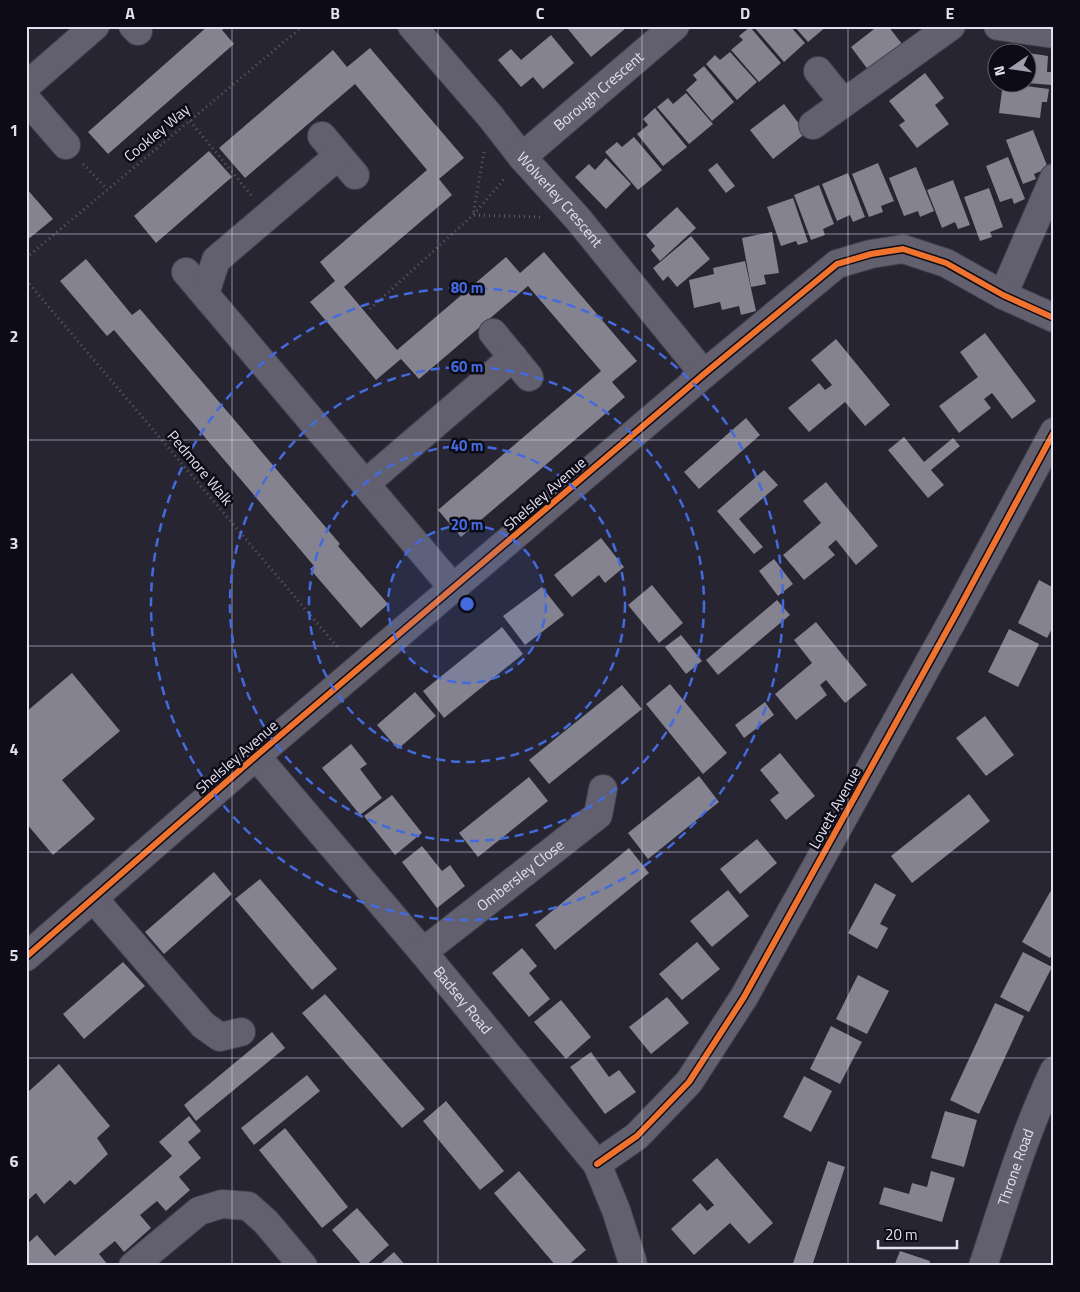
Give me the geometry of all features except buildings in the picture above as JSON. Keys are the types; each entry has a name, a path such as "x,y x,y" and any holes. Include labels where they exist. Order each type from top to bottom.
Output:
{"street":[{"path":"26,86 95,26"},
{"name":"Wolverley Crescent","path":"412,26 490,116 522,157 578,219 704,374"},
{"name":"Borough Crescent","path":"522,157 675,26"},
{"path":"813,125 951,26"},
{"path":"998,26 1054,34"},
{"path":"818,71 844,102"},
{"path":"26,99 66,145"},
{"path":"205,294 216,260 338,156"},
{"path":"1003,295 1054,178"},
{"name":"Shelsley Avenue","path":"26,957 256,756 704,374 837,264 871,254 903,249 946,263 1003,295 1054,318"},
{"path":"186,272 454,589"},
{"path":"365,484 521,367 493,333"},
{"name":"Lovett Avenue","path":"597,1164 637,1136 689,1082 744,997 956,614 1054,432"},
{"name":"Badsey Road","path":"256,756 423,952 597,1164 616,1210 633,1266"},
{"name":"Ombersley Close","path":"423,952 598,815 603,789"},
{"path":"93,898 203,1025 220,1037 241,1032"},
{"name":"Throne Road","path":"983,1266 1019,1152 1039,1101 1054,1071"},
{"path":"133,1266 199,1211 222,1204 248,1206 266,1222 302,1266"}],"path":[{"path":"473,215 490,116"},
{"path":"190,121 269,215"},
{"path":"66,145 107,189"},
{"path":"370,309 473,215 522,157"},
{"path":"473,215 578,219"}],"cycle path":[{"path":"26,957 256,756 704,374 837,264 871,254 903,249 946,263 1003,295 1054,318"},
{"path":"597,1164 637,1136 689,1082 744,997 956,614 1054,432"}]}
